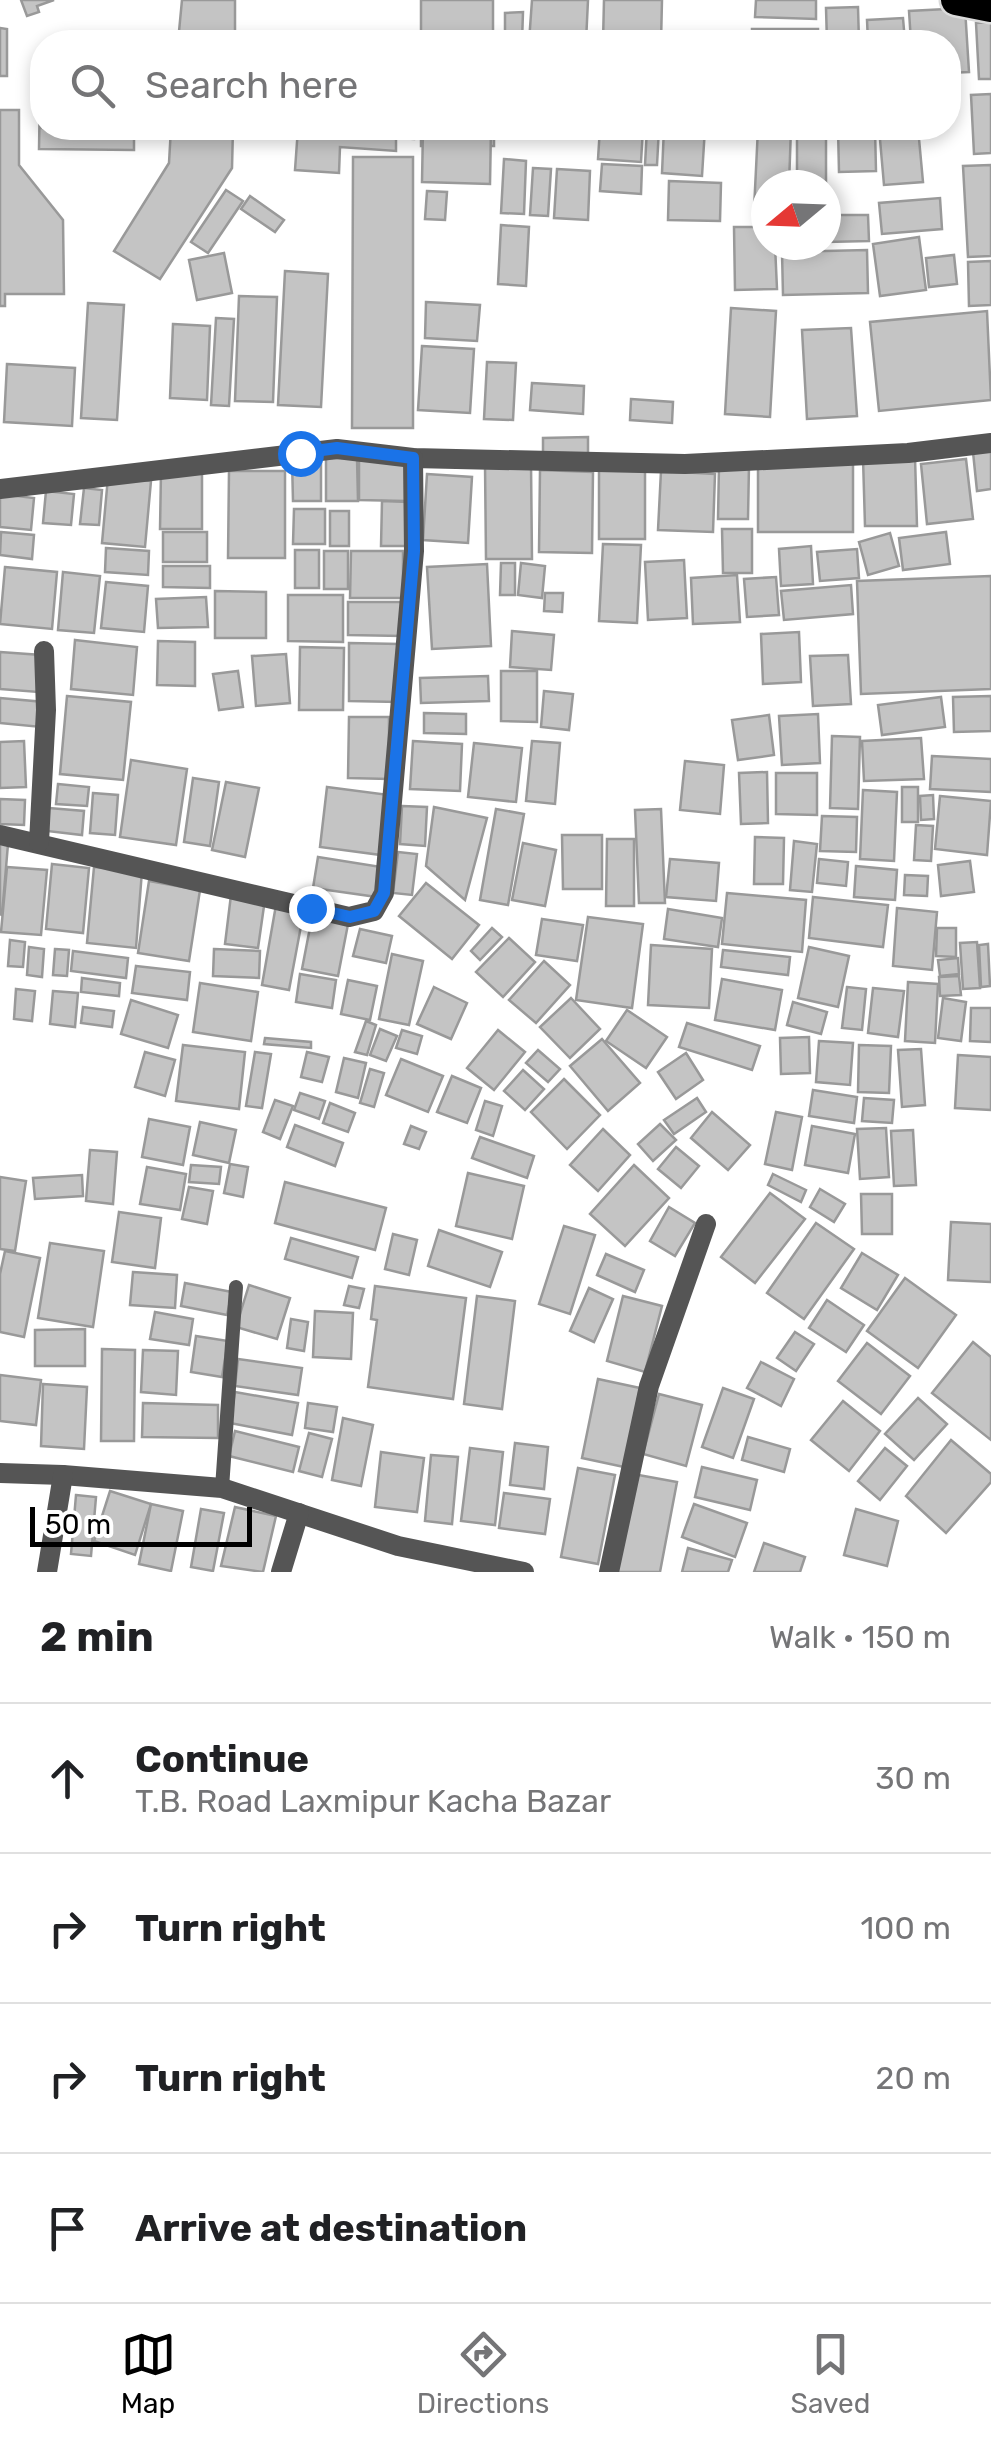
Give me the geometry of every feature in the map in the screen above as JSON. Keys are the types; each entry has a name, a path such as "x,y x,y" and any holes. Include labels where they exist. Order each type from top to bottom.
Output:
{"highway":[{"path":"956,0 991,7"}],"street":[{"path":"0,489 337,448 413,458 685,464 908,453 991,443"},
{"path":"0,835 350,917 374,911 384,893 414,551 413,458"},
{"path":"40,842 46,710 44,651"},
{"path":"609,1572 649,1386 706,1224"},
{"path":"0,1473 222,1488 398,1546 524,1572"},
{"path":"48,1572 63,1475"},
{"path":"281,1572 299,1514"}],"lane":[{"path":"222,1488 236,1287"}],"building":[{"path":"21,0 54,0 37,6 39,12 27,16"},
{"path":"182,0 235,0 235,30 179,30"},
{"path":"421,0 493,0 493,30 421,30"},
{"path":"532,0 588,0 587,30 530,30"},
{"path":"604,0 662,0 661,30 603,30"},
{"path":"756,0 816,0 816,19 755,17"},
{"path":"858,7 859,30 827,30 826,8"},
{"path":"965,8 969,72 961,72 961,30 910,30 909,11"},
{"path":"523,12 522,30 505,30 505,13"},
{"path":"903,18 904,30 867,30 867,20"},
{"path":"991,22 991,79 979,79 976,23"},
{"path":"0,28 7,29 7,76 0,76"},
{"path":"752,29 818,29 818,30"},
{"path":"991,94 991,153 974,154 971,95"},
{"path":"0,110 19,110 19,165 63,220 64,294 5,294 5,306 0,306"},
{"path":"39,140 134,140 134,150 39,149"},
{"path":"170,140 233,140 232,168 160,279 114,251 169,163"},
{"path":"297,140 396,140 396,151 340,147 339,173 295,170"},
{"path":"421,140 494,140 494,146 421,146"},
{"path":"423,140 491,140 490,184 422,182"},
{"path":"599,140 642,140 641,162 598,159"},
{"path":"646,140 658,140 657,165 645,165"},
{"path":"663,140 704,140 702,176 662,173"},
{"path":"757,140 791,140 790,170 756,170"},
{"path":"797,140 826,140 826,170 797,170"},
{"path":"838,140 875,140 876,171 841,172"},
{"path":"880,140 919,140 923,182 884,185"},
{"path":"353,157 413,157 413,428 352,428"},
{"path":"504,159 526,161 524,214 501,213"},
{"path":"602,164 642,166 641,194 600,191"},
{"path":"991,165 991,256 968,257 963,166"},
{"path":"533,168 551,169 548,216 530,215"},
{"path":"557,169 590,171 588,220 554,218"},
{"path":"669,181 721,183 720,221 668,220"},
{"path":"226,190 243,201 208,253 191,242"},
{"path":"427,191 447,192 445,220 425,219"},
{"path":"250,196 284,220 275,232 241,209"},
{"path":"940,198 942,229 882,234 879,203"},
{"path":"841,215 868,215 869,241 841,242"},
{"path":"501,225 529,227 526,286 498,284"},
{"path":"734,227 751,227 751,260 776,260 777,289 735,290"},
{"path":"919,237 926,290 880,296 873,244"},
{"path":"867,250 868,293 783,295 782,260 841,260 841,251"},
{"path":"224,253 232,293 197,300 189,260"},
{"path":"954,255 957,284 929,287 926,258"},
{"path":"991,261 991,305 969,306 968,262"},
{"path":"285,271 328,274 321,407 278,405"},
{"path":"239,296 277,297 273,402 235,401"},
{"path":"426,302 480,305 477,341 425,338"},
{"path":"88,303 124,305 117,420 81,418"},
{"path":"731,308 776,311 770,417 725,414"},
{"path":"987,311 991,400 879,411 870,322"},
{"path":"216,318 234,319 229,406 211,405"},
{"path":"173,324 210,326 207,400 170,398"},
{"path":"851,328 857,416 807,419 802,330"},
{"path":"422,346 474,349 470,413 418,410"},
{"path":"487,362 516,363 513,420 484,419"},
{"path":"7,364 75,368 72,426 4,422"},
{"path":"532,383 584,386 583,414 530,410"},
{"path":"631,399 673,402 672,423 630,420"},
{"path":"588,437 588,453 543,454 543,438"},
{"path":"991,450 991,489 977,491 973,452"},
{"path":"915,457 917,526 865,526 863,458"},
{"path":"326,458 357,458 358,501 326,501"},
{"path":"966,459 973,519 927,524 921,464"},
{"path":"292,460 321,460 321,501 293,501"},
{"path":"359,460 407,461 406,501 359,500"},
{"path":"531,463 532,559 486,559 485,464"},
{"path":"758,464 853,464 853,532 758,532"},
{"path":"719,465 749,465 748,519 718,519"},
{"path":"599,468 645,469 645,539 599,539"},
{"path":"540,470 593,472 592,553 539,552"},
{"path":"229,471 285,471 285,558 228,558"},
{"path":"661,471 715,474 713,532 658,530"},
{"path":"161,472 202,473 202,529 160,529"},
{"path":"427,474 472,477 468,543 423,540"},
{"path":"108,477 151,481 145,547 102,543"},
{"path":"84,488 102,490 99,525 80,524"},
{"path":"46,491 74,494 71,525 43,523"},
{"path":"0,494 34,498 31,530 0,527"},
{"path":"382,501 408,502 407,546 381,546"},
{"path":"294,509 325,509 325,544 293,544"},
{"path":"330,511 349,511 349,546 330,546"},
{"path":"722,529 752,529 752,573 723,573"},
{"path":"1,532 34,535 32,559 0,555"},
{"path":"163,532 207,532 207,562 163,562"},
{"path":"946,532 950,564 903,570 899,538"},
{"path":"890,533 899,566 868,575 859,542"},
{"path":"603,544 641,545 637,623 599,621"},
{"path":"811,546 813,584 781,586 779,549"},
{"path":"106,548 149,551 148,575 105,572"},
{"path":"857,549 859,578 820,581 817,552"},
{"path":"295,550 319,550 319,588 295,588"},
{"path":"324,551 348,551 348,589 324,589"},
{"path":"351,551 403,551 403,598 350,598"},
{"path":"684,560 687,618 648,620 645,562"},
{"path":"501,563 515,563 515,595 500,595"},
{"path":"521,563 545,566 542,598 518,595"},
{"path":"487,564 491,646 432,649 427,567"},
{"path":"163,566 210,566 210,588 163,587"},
{"path":"5,567 57,572 52,629 0,624"},
{"path":"63,572 100,576 94,633 58,630"},
{"path":"737,575 740,622 693,624 691,578"},
{"path":"991,576 991,689 861,694 857,581"},
{"path":"776,577 779,615 747,617 744,579"},
{"path":"106,582 148,586 144,632 101,628"},
{"path":"851,585 853,614 784,620 781,591"},
{"path":"215,591 266,592 266,638 215,638"},
{"path":"545,593 563,593 562,612 544,611"},
{"path":"288,595 343,595 343,642 288,641"},
{"path":"206,597 208,627 158,628 156,599"},
{"path":"348,602 402,602 402,636 348,635"},
{"path":"512,631 554,635 551,670 510,667"},
{"path":"799,632 801,682 763,684 761,634"},
{"path":"75,640 137,647 133,695 71,689"},
{"path":"158,641 195,642 195,686 157,685"},
{"path":"349,643 400,644 399,702 349,701"},
{"path":"300,647 344,648 343,710 299,710"},
{"path":"0,652 41,655 38,692 0,689"},
{"path":"286,654 290,703 256,706 252,656"},
{"path":"848,655 851,704 813,706 810,656"},
{"path":"238,671 243,707 219,710 213,674"},
{"path":"501,671 537,671 537,722 501,721"},
{"path":"488,676 489,701 421,703 420,678"},
{"path":"544,691 573,694 569,730 541,727"},
{"path":"67,696 131,702 123,780 60,774"},
{"path":"991,696 991,731 954,732 953,697"},
{"path":"941,697 945,727 882,735 878,705"},
{"path":"0,698 44,702 41,727 0,723"},
{"path":"424,713 466,714 466,734 424,733"},
{"path":"818,714 820,763 782,765 779,716"},
{"path":"769,715 774,755 738,760 732,720"},
{"path":"349,717 389,717 389,779 348,778"},
{"path":"832,736 860,737 858,809 830,808"},
{"path":"921,738 924,779 864,781 862,741"},
{"path":"24,741 26,787 0,788 0,742"},
{"path":"413,741 462,744 460,791 410,789"},
{"path":"532,741 560,743 555,804 526,801"},
{"path":"474,743 522,748 516,802 468,797"},
{"path":"932,756 991,759 991,792 930,789"},
{"path":"131,760 187,769 176,845 120,837"},
{"path":"685,761 724,765 720,814 680,810"},
{"path":"767,772 768,823 741,824 739,773"},
{"path":"776,773 817,773 817,815 776,814"},
{"path":"193,778 219,782 210,846 184,842"},
{"path":"226,782 259,788 245,857 212,850"},
{"path":"58,784 89,787 87,806 56,804"},
{"path":"327,787 389,795 381,855 320,847"},
{"path":"902,787 918,787 918,822 902,822"},
{"path":"863,790 897,792 894,861 860,859"},
{"path":"93,793 118,795 115,835 90,833"},
{"path":"933,795 934,819 921,820 920,796"},
{"path":"940,796 991,801 987,855 935,849"},
{"path":"0,799 25,800 24,825 0,824"},
{"path":"402,806 427,807 425,846 400,844"},
{"path":"434,807 487,818 465,900 426,866"},
{"path":"49,808 84,811 82,835 47,831"},
{"path":"496,809 524,814 508,905 480,900"},
{"path":"661,809 665,903 639,903 635,810"},
{"path":"822,816 857,817 856,852 820,851"},
{"path":"916,825 933,826 931,861 914,860"},
{"path":"562,835 602,835 602,889 563,889"},
{"path":"755,837 784,838 783,884 754,884"},
{"path":"607,839 634,839 634,906 606,906"},
{"path":"794,841 817,844 812,892 790,890"},
{"path":"0,843 8,844 2,915 0,914"},
{"path":"523,843 556,850 545,906 512,900"},
{"path":"398,852 417,854 412,895 393,893"},
{"path":"318,857 381,867 377,897 313,888"},
{"path":"670,859 719,863 716,901 666,897"},
{"path":"819,859 848,862 846,886 817,883"},
{"path":"970,861 974,892 941,896 938,865"},
{"path":"52,864 89,868 83,933 46,929"},
{"path":"856,866 897,870 895,900 854,897"},
{"path":"7,867 47,870 41,935 1,932"},
{"path":"94,867 142,871 136,948 87,943"},
{"path":"905,875 928,876 927,896 904,895"},
{"path":"149,881 200,890 189,961 138,953"},
{"path":"426,883 479,925 452,959 399,916"},
{"path":"727,893 806,900 802,952 722,944"},
{"path":"231,895 265,899 258,948 225,944"},
{"path":"813,897 888,905 883,947 809,938"},
{"path":"276,905 304,910 289,990 262,985"},
{"path":"897,908 937,912 932,970 893,966"},
{"path":"668,909 722,918 718,947 664,939"},
{"path":"313,912 349,919 338,976 302,969"},
{"path":"588,917 643,924 632,1008 576,1000"},
{"path":"542,919 583,925 577,961 536,955"},
{"path":"492,928 502,937 480,960 471,951"},
{"path":"937,928 956,928 956,957 936,956"},
{"path":"360,929 392,936 386,963 353,956"},
{"path":"509,938 535,962 503,997 476,972"},
{"path":"10,940 25,942 23,967 8,966"},
{"path":"977,942 980,988 963,989 960,943"},
{"path":"988,944 990,986 981,987 979,945"},
{"path":"651,945 712,949 709,1008 648,1005"},
{"path":"29,947 44,949 42,977 27,975"},
{"path":"809,947 849,956 838,1007 798,998"},
{"path":"55,949 69,950 67,976 53,975"},
{"path":"214,949 260,951 259,978 213,976"},
{"path":"723,950 790,957 788,975 721,967"},
{"path":"73,951 128,958 126,978 71,971"},
{"path":"392,954 423,961 409,1025 379,1019"},
{"path":"958,958 959,974 940,976 938,960"},
{"path":"544,961 570,985 536,1023 509,1000"},
{"path":"136,966 190,972 187,1000 132,993"},
{"path":"300,974 336,980 332,1008 296,1002"},
{"path":"959,976 961,995 940,996 939,977"},
{"path":"82,978 120,983 119,996 81,992"},
{"path":"722,979 782,990 775,1030 715,1020"},
{"path":"348,980 377,986 370,1020 341,1014"},
{"path":"908,982 938,984 935,1043 905,1041"},
{"path":"200,983 258,992 251,1041 193,1032"},
{"path":"434,987 467,1003 451,1039 417,1024"},
{"path":"847,987 866,989 862,1030 842,1028"},
{"path":"873,988 904,991 898,1037 868,1033"},
{"path":"16,989 35,991 32,1021 14,1019"},
{"path":"53,991 78,993 75,1027 50,1024"},
{"path":"571,998 600,1029 570,1058 540,1027"},
{"path":"943,998 966,1002 961,1041 938,1038"},
{"path":"131,1000 178,1015 168,1048 121,1034"},
{"path":"793,1002 827,1012 821,1034 787,1025"},
{"path":"83,1007 114,1011 112,1027 81,1023"},
{"path":"971,1008 991,1008 991,1042 970,1041"},
{"path":"627,1010 667,1037 646,1068 606,1041"},
{"path":"366,1021 376,1025 367,1055 355,1052"},
{"path":"687,1023 760,1046 752,1070 679,1047"},
{"path":"380,1029 397,1036 386,1061 370,1055"},
{"path":"402,1030 422,1036 417,1054 396,1048"},
{"path":"498,1030 525,1052 494,1090 467,1068"},
{"path":"809,1037 810,1073 781,1074 780,1038"},
{"path":"265,1038 311,1042 311,1048 264,1044"},
{"path":"602,1039 640,1083 608,1111 570,1066"},
{"path":"819,1041 853,1043 850,1085 816,1082"},
{"path":"183,1045 245,1052 239,1109 176,1101"},
{"path":"859,1045 891,1046 889,1093 858,1092"},
{"path":"921,1049 925,1105 902,1107 898,1050"},
{"path":"538,1050 560,1069 548,1082 526,1063"},
{"path":"145,1052 175,1060 165,1096 135,1087"},
{"path":"255,1052 271,1054 262,1108 246,1106"},
{"path":"307,1052 329,1057 322,1082 301,1077"},
{"path":"686,1053 703,1080 676,1099 658,1072"},
{"path":"958,1055 991,1057 991,1110 955,1108"},
{"path":"344,1058 366,1063 358,1098 336,1092"},
{"path":"401,1059 443,1076 428,1112 386,1095"},
{"path":"370,1069 384,1073 374,1107 360,1103"},
{"path":"523,1070 544,1089 525,1110 504,1091"},
{"path":"452,1076 481,1088 467,1123 437,1112"},
{"path":"564,1079 600,1115 567,1149 531,1112"},
{"path":"813,1090 857,1097 854,1123 809,1116"},
{"path":"300,1093 325,1101 319,1119 294,1110"},
{"path":"697,1098 706,1112 674,1134 664,1120"},
{"path":"864,1098 894,1100 892,1123 862,1121"},
{"path":"275,1100 293,1106 280,1139 263,1132"},
{"path":"485,1101 502,1106 493,1136 476,1130"},
{"path":"330,1103 355,1113 348,1132 323,1123"},
{"path":"712,1112 750,1145 728,1170 691,1138"},
{"path":"776,1112 802,1117 792,1170 765,1164"},
{"path":"149,1119 190,1127 183,1165 142,1157"},
{"path":"200,1122 236,1130 229,1163 193,1155"},
{"path":"660,1124 676,1140 653,1161 638,1144"},
{"path":"295,1125 343,1143 335,1166 287,1147"},
{"path":"411,1126 426,1132 419,1149 404,1144"},
{"path":"812,1126 855,1134 848,1173 805,1165"},
{"path":"886,1128 889,1177 860,1179 857,1129"},
{"path":"603,1129 630,1155 598,1191 570,1165"},
{"path":"913,1130 916,1185 894,1186 891,1131"},
{"path":"480,1137 534,1156 527,1178 472,1158"},
{"path":"676,1147 699,1166 681,1188 658,1169"},
{"path":"90,1150 117,1152 113,1204 86,1201"},
{"path":"230,1164 248,1167 243,1197 224,1193"},
{"path":"191,1165 221,1167 219,1184 189,1182"},
{"path":"634,1165 669,1198 625,1246 590,1214"},
{"path":"147,1167 186,1174 180,1210 140,1204"},
{"path":"468,1173 524,1186 512,1239 456,1226"},
{"path":"773,1174 806,1190 801,1202 768,1185"},
{"path":"82,1175 83,1196 35,1199 33,1178"},
{"path":"0,1177 26,1181 15,1251 0,1249"},
{"path":"285,1182 386,1208 375,1250 275,1223"},
{"path":"189,1187 213,1191 207,1224 182,1219"},
{"path":"820,1189 845,1204 834,1222 810,1207"},
{"path":"770,1193 805,1219 755,1283 721,1257"},
{"path":"861,1194 892,1194 892,1234 862,1234"},
{"path":"669,1207 695,1223 675,1256 650,1241"},
{"path":"119,1212 161,1218 155,1268 112,1262"},
{"path":"951,1222 991,1224 991,1282 948,1280"},
{"path":"816,1223 854,1249 804,1319 767,1293"},
{"path":"564,1226 595,1235 570,1314 539,1304"},
{"path":"439,1230 502,1252 490,1287 428,1266"},
{"path":"393,1234 417,1240 409,1275 385,1269"},
{"path":"291,1238 358,1257 352,1278 285,1259"},
{"path":"50,1243 104,1251 93,1327 38,1318"},
{"path":"5,1251 40,1258 24,1337 0,1332 0,1274"},
{"path":"862,1253 898,1275 877,1310 841,1288"},
{"path":"606,1254 644,1270 635,1292 597,1275"},
{"path":"133,1272 177,1275 175,1308 130,1305"},
{"path":"905,1278 956,1315 918,1368 867,1331"},
{"path":"185,1283 232,1292 227,1315 181,1306"},
{"path":"249,1285 290,1298 277,1339 236,1327"},
{"path":"349,1286 364,1289 359,1308 344,1305"},
{"path":"375,1286 466,1298 453,1399 368,1387 377,1320 371,1319"},
{"path":"589,1288 613,1299 594,1342 570,1331"},
{"path":"477,1296 515,1301 502,1409 464,1404"},
{"path":"623,1296 662,1306 645,1372 607,1361"},
{"path":"827,1300 864,1325 846,1352 809,1328"},
{"path":"315,1311 353,1313 351,1359 313,1357"},
{"path":"155,1312 193,1319 189,1345 150,1339"},
{"path":"291,1319 308,1322 304,1351 287,1348"},
{"path":"85,1329 85,1366 35,1366 35,1330"},
{"path":"795,1332 814,1344 796,1371 777,1358"},
{"path":"196,1336 228,1341 222,1377 191,1372"},
{"path":"973,1342 991,1357 991,1440 932,1393"},
{"path":"867,1343 910,1376 881,1414 838,1381"},
{"path":"102,1349 135,1350 134,1441 101,1441"},
{"path":"143,1350 178,1351 176,1395 141,1392"},
{"path":"238,1359 302,1368 298,1395 235,1386"},
{"path":"761,1362 794,1379 781,1406 747,1388"},
{"path":"0,1375 41,1380 36,1425 0,1421"},
{"path":"598,1379 640,1388 624,1467 582,1458"},
{"path":"43,1384 87,1387 84,1449 41,1446"},
{"path":"723,1388 754,1399 733,1458 702,1447"},
{"path":"235,1392 298,1403 292,1435 230,1423"},
{"path":"659,1394 702,1405 686,1466 643,1454"},
{"path":"918,1398 947,1424 914,1460 885,1434"},
{"path":"843,1401 880,1431 849,1471 811,1440"},
{"path":"143,1403 218,1405 218,1438 142,1437"},
{"path":"308,1403 337,1407 333,1432 305,1428"},
{"path":"343,1418 373,1425 361,1486 332,1480"},
{"path":"235,1431 299,1447 293,1472 229,1456"},
{"path":"309,1433 332,1439 322,1477 299,1471"},
{"path":"748,1437 790,1449 784,1472 742,1460"},
{"path":"951,1440 991,1474 991,1482 946,1533 906,1496"},
{"path":"515,1443 548,1447 544,1489 510,1485"},
{"path":"470,1448 503,1452 495,1525 461,1521"},
{"path":"885,1448 907,1466 880,1500 858,1481"},
{"path":"381,1452 424,1458 417,1512 375,1507"},
{"path":"431,1455 458,1457 452,1524 425,1521"},
{"path":"702,1467 757,1480 750,1510 695,1497"},
{"path":"578,1468 615,1475 598,1564 561,1557"},
{"path":"633,1474 677,1482 660,1572 614,1572"},
{"path":"110,1491 151,1504 135,1555 94,1541"},
{"path":"504,1493 550,1499 545,1534 499,1528"},
{"path":"76,1495 96,1497 91,1556 71,1554"},
{"path":"151,1504 183,1511 171,1571 139,1564"},
{"path":"694,1504 747,1523 735,1557 682,1537"},
{"path":"235,1507 276,1516 263,1572 221,1566"},
{"path":"201,1509 224,1513 213,1571 191,1567"},
{"path":"856,1509 898,1521 887,1566 844,1555"},
{"path":"764,1543 805,1557 800,1572 754,1572"},
{"path":"688,1548 732,1560 728,1572 682,1572"}],"route":[{"path":"300,453 337,448 413,458 414,551 384,893 374,911 350,917 311,908"}]}
